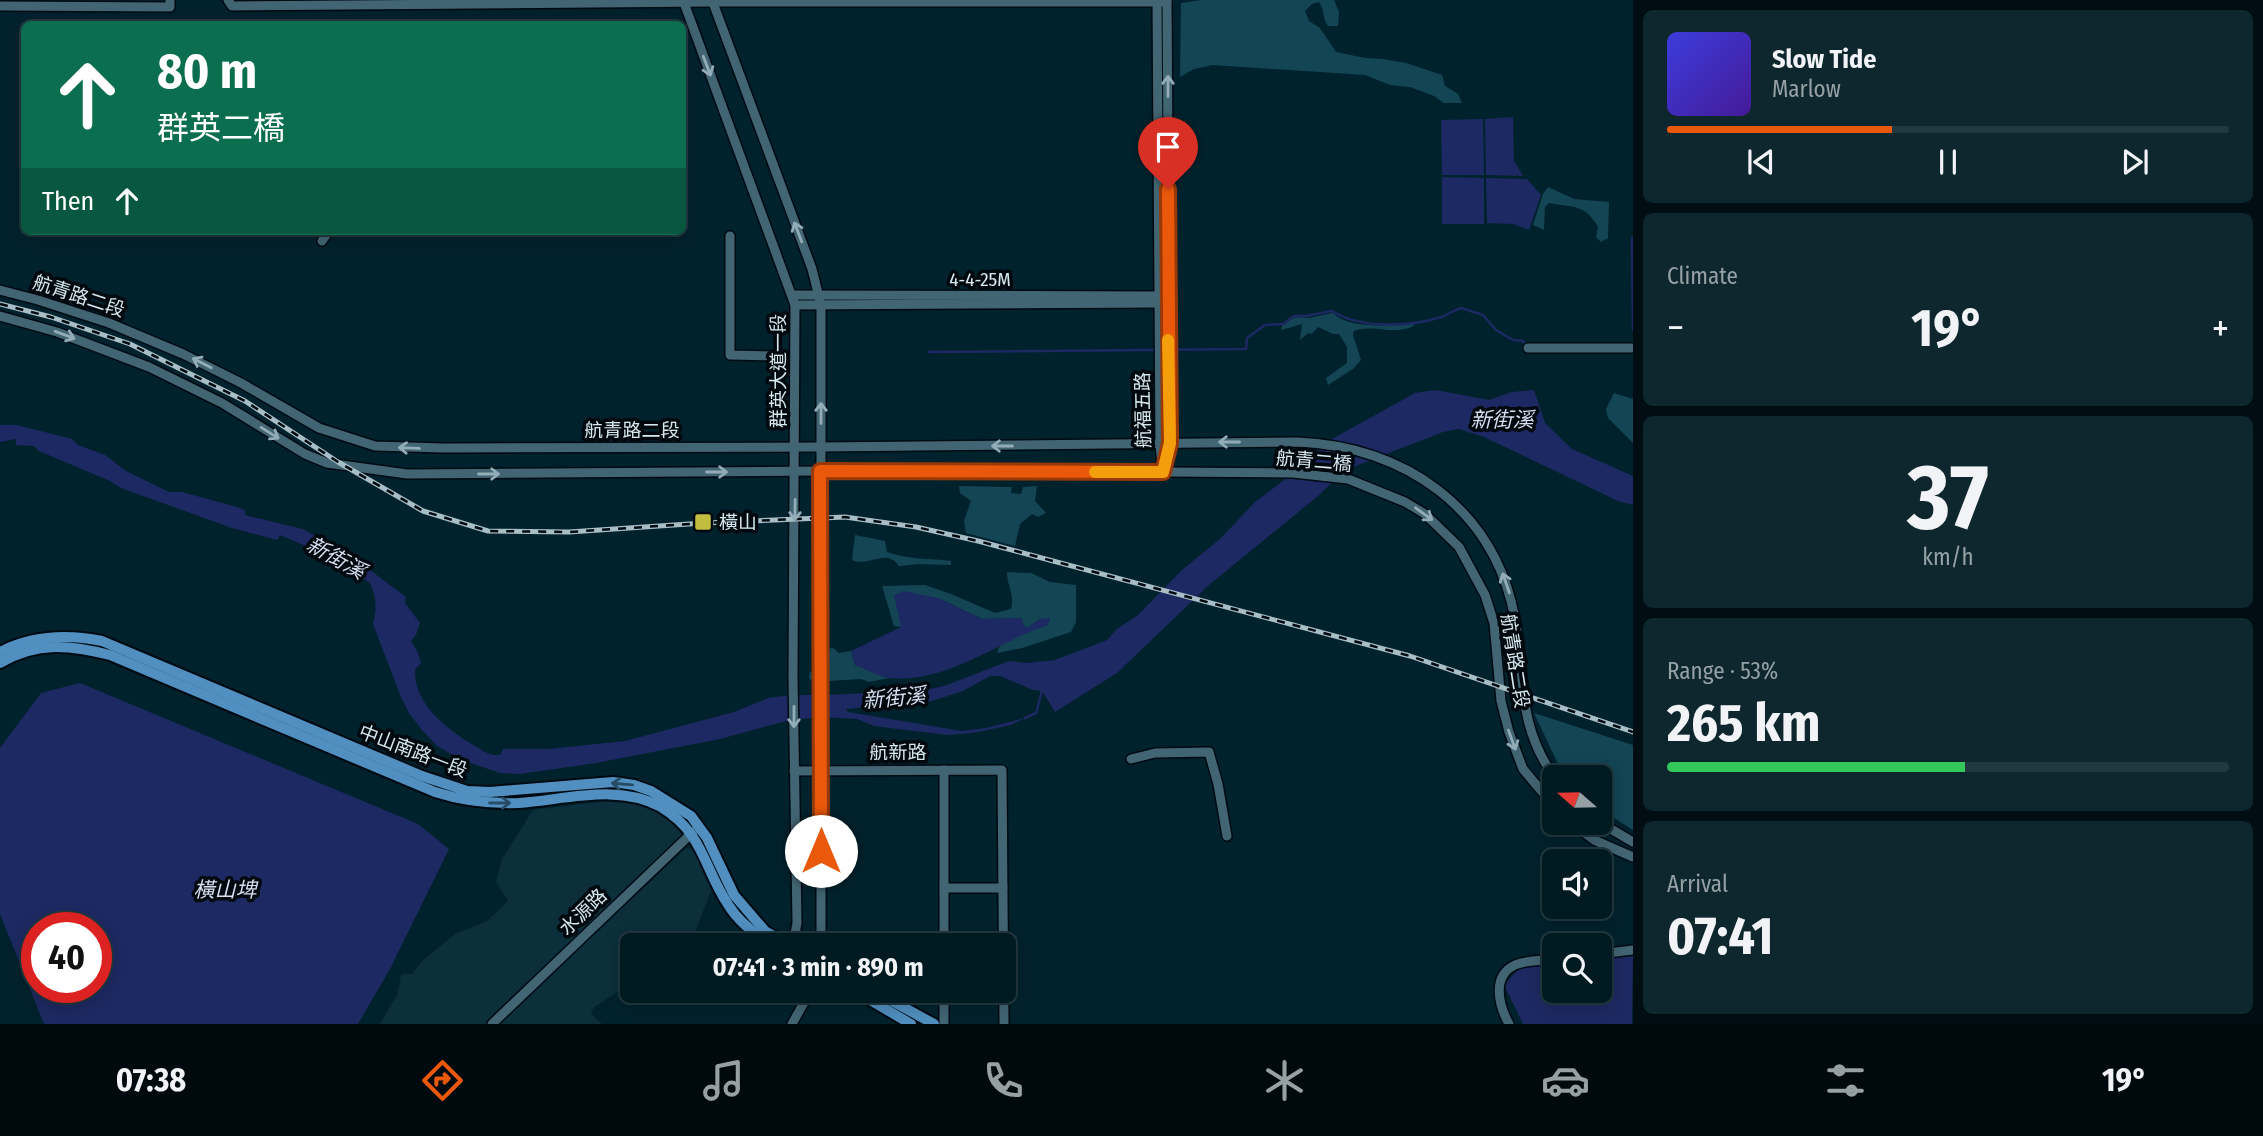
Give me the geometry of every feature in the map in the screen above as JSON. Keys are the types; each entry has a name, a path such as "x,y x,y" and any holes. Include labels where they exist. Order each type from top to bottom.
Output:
{"main road":[{"name":"中山南路一段","path":"0,652 11,646 59,635 102,641 422,776 456,787 490,792 613,782 634,785 673,803 691,817 695,830 734,895 761,933"},
{"name":"中山南路一段","path":"0,663 11,656 49,647 73,646 91,650 130,661 452,797 495,803 614,794 630,796 658,806 695,830"},
{"path":"875,1003 911,1024"},
{"path":"896,1003 934,1024"}],"street":[{"name":"群英大道一段","path":"683,1 794,300 794,771"},
{"path":"712,1 812,269 820,300 821,933"},
{"path":"230,3 1162,1"},
{"name":"航福五路","path":"1162,1 1163,472"},
{"path":"0,6 170,3"},
{"path":"322,241 326,235"},
{"path":"730,236 730,355 782,356"},
{"name":"航青路二段","path":"0,290 50,303 121,328 183,354 241,383 319,428 375,446 820,447 1297,442"},
{"name":"4-4-25M","path":"794,300 1163,300"},
{"name":"航福五路","path":"1163,300 1159,350 1165,444"},
{"path":"0,316 57,332 149,367 222,403 305,454 327,463 407,474 1163,472"},
{"path":"1528,348 1633,348"},
{"name":"航青二橋","path":"1297,442 1343,447 1376,455 1404,467"},
{"name":"航青路二段","path":"1404,467 1453,503 1489,547 1502,571 1510,592 1516,622 1524,709 1535,746 1547,765"},
{"name":"航青二橋","path":"1163,472 1318,475 1363,484"},
{"name":"航青路二段","path":"1363,484 1390,494 1425,514 1460,547 1485,595 1494,623 1501,701 1509,732 1523,769 1542,792"},
{"path":"1131,759 1155,753 1209,752 1227,836"},
{"name":"航新路","path":"794,771 1002,769 1003,888"},
{"path":"944,770 944,933"},
{"path":"794,771 797,923 794,933"},
{"name":"水源路","path":"492,1024 695,830"},
{"path":"1612,830 1633,842"},
{"path":"1586,835 1594,841 1633,857"},
{"path":"944,888 1003,888 1003,1024"},
{"path":"1612,953 1633,950"},
{"path":"1509,1024 1501,1003 1499,984 1504,974 1514,965 1542,961"},
{"path":"792,1024 804,1003"},
{"path":"944,1003 944,1024"}],"shaded area":[{"path":"1201,0 1334,0 1339,12 1338,26 1328,26 1319,2 1312,4 1305,11 1309,21 1320,28 1336,52 1406,63 1442,75 1445,86 1458,94 1462,103 1444,103 1410,87 1390,85 1365,75 1213,65 1194,69 1180,77 1181,3"},
{"path":"1548,187 1574,199 1609,202 1608,238 1601,242 1596,237 1598,227 1593,219 1583,210 1572,206 1549,203 1545,207 1544,230 1533,225"},
{"path":"1333,313 1359,324 1415,325 1400,330 1369,328 1354,331 1361,360 1353,369 1328,385 1326,378 1347,363 1347,347 1339,334 1318,327 1312,334 1308,333 1300,340 1302,324 1281,330 1282,326 1295,317 1309,318"},
{"path":"1614,393 1633,399 1633,443 1608,418 1606,409"},
{"path":"959,486 1012,487 1011,493 1021,494 1023,487 1037,486 1035,501 1046,513 1038,517 1032,514 1020,524 1015,546 966,533 964,521 971,501 960,493"},
{"path":"855,535 885,541 887,552 895,555 951,561 951,565 899,566 889,558 858,562 852,560"},
{"path":"1007,572 1031,573 1050,582 1076,585 1076,622 1071,632 997,653 1000,645 1048,625 1040,619 1028,628 1023,626 1022,618 982,619 938,598 901,627 894,626 882,586 925,585 995,613 1011,609"},
{"path":"833,648 839,653 851,651 855,665 889,678 869,682 861,679 813,682 809,678 810,672 820,672 824,649"},
{"path":"1534,713 1633,745 1633,830 1612,817 1612,765 1558,764"},
{"path":"606,801 653,809 674,822 684,833 487,1024 380,1024 398,993 401,974 412,974 422,961 455,934 487,921 508,901 496,882 502,859 533,810"},
{"path":"686,848 699,854 713,886 695,933 620,933 620,991 594,1007 591,1014 602,1024 499,1024"}],"water":[{"path":"1513,117 1514,161 1523,176 1486,175 1485,119"},
{"path":"1483,119 1484,175 1442,175 1441,120"},
{"path":"1442,177 1484,178 1484,224 1442,224"},
{"path":"1486,178 1527,179 1541,195 1529,230 1513,224 1487,223"},
{"name":"新街溪","path":"1435,390 1489,400 1512,392 1534,390 1545,423 1572,449 1633,476 1633,505 1618,501 1484,437 1459,429 1443,432 1345,470 1318,496 1209,585 1117,673 1055,712 1042,691 1000,676 990,676 963,691 932,701 846,709 848,712 962,731 1025,718 1011,725 947,735 874,726 857,719 822,717 790,720 720,739 596,763 520,774 500,773 459,759 436,745 422,730 401,697 373,624 376,603 369,582 322,553 280,535 277,540 232,528 121,488 39,451 34,446 16,445 16,439 0,442 0,425 17,425 72,439 78,445 105,455 126,471 169,492 182,492 237,507 245,510 245,515 303,529 350,555 406,597 405,603 420,623 411,641 421,663 415,670 416,683 426,705 444,724 465,740 487,753 500,755 503,749 549,749 625,741 734,712 768,698 923,691 947,685 1009,661 1026,663 1055,660 1107,640 1117,629 1138,615 1182,570 1221,538 1255,502 1330,440 1415,393"},
{"path":"903,591 938,598 982,619 1022,618 1023,625 1027,628 1040,619 1050,618 1048,625 971,660 932,674 890,678 855,665 851,651 901,627 894,595"},
{"name":"橫山埤","path":"80,683 418,824 449,849 390,969 358,1024 44,1024 36,1003 112,1003 112,912 21,912 21,966 0,914 0,748 41,693"},
{"path":"1633,953 1632,1024 1523,1024 1505,987 1519,970 1542,965 1542,1003 1612,1003 1612,956"}],"waterway":[{"path":"1632,238 1633,329"},
{"path":"929,352 1246,349 1247,338 1265,325 1283,324 1294,316 1332,311 1356,321 1400,324 1429,320 1461,308 1483,315 1496,330 1513,340 1523,341 1528,346"},
{"path":"1025,718 1036,713 1042,691"}],"railway":[{"path":"0,304 51,317 130,344 245,401 338,462 423,511 488,531 569,532 845,517 916,527 978,541 1410,656 1633,732"}],"slow traffic":[{"path":"1095,472 1163,472 1170,443 1168,340"}],"place":[{"name":"橫山","path":"703,522"}],"route":[{"path":"821,851 820,471 1163,472 1170,443 1168,189"}]}
